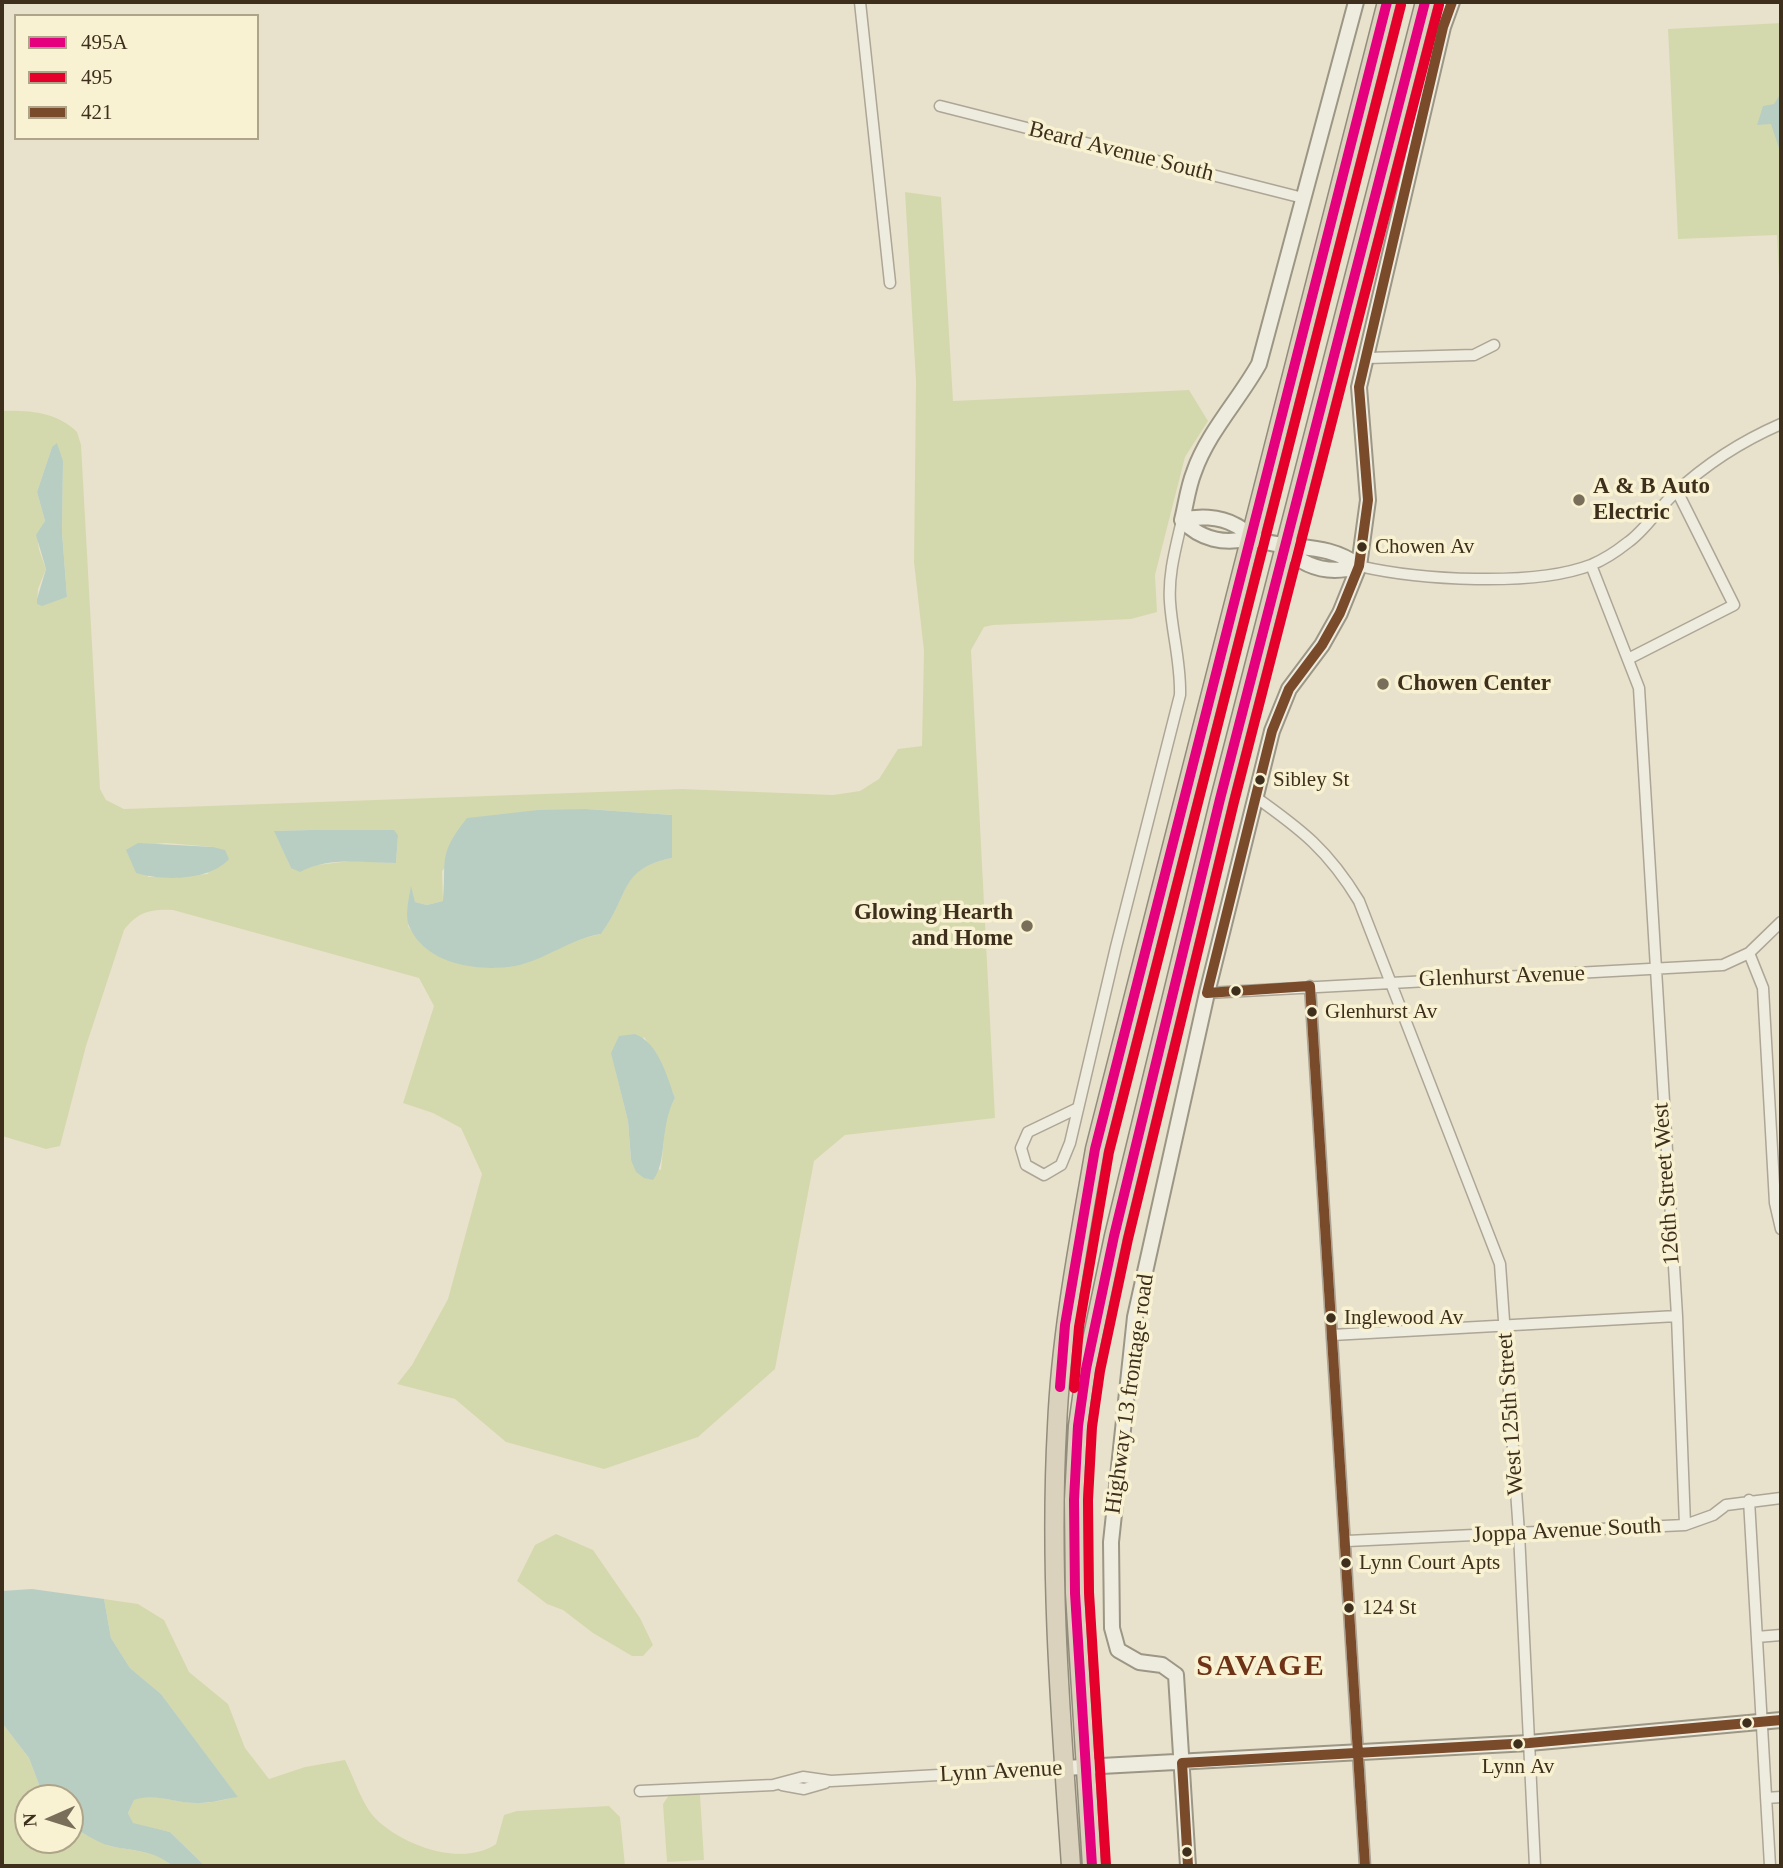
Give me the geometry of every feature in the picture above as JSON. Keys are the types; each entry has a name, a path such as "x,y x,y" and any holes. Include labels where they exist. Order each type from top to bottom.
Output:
{"highway":[{"path":"1071,1866 1056,1615 1054,1500 1065,1325 1095,1149 1387,2"},
{"path":"1091,1866 1075,1593 1074,1500 1078,1426 1086,1369 1114,1236 1284,547 1425,2"}],"street":[{"path":"860,2 890,283"},
{"path":"1078,1108 1028,1132 1021,1148 1026,1165 1044,1175 1062,1165 1078,1108 1180,695 1181,667 1170,603 1170,574 1194,471 1212,436 1241,396 1259,364 1356,2"},
{"path":"1207,993 1272,731 1289,689 1322,645 1340,613 1359,566 1368,500 1359,387 1443,27 1452,2"},
{"name":"Beard Avenue South","path":"940,106 1303,198"},
{"path":"1367,358 1474,355 1494,345"},
{"path":"1182,520 1195,534 1233,543 1250,538 1284,547 1300,563 1339,572 1359,566 1397,575 1445,579 1548,575 1591,565 1630,542 1677,491 1721,456 1781,424"},
{"path":"1628,659 1734,606 1677,491"},
{"name":"126th Street West","path":"1591,565 1639,688 1676,1316 1685,1525"},
{"name":"West 125th Street","path":"1254,796 1307,834 1338,866 1359,901 1500,1264 1519,1533 1535,1866"},
{"name":"Glenhurst Avenue","path":"1207,993 1723,965 1749,953 1781,922"},
{"path":"1749,953 1763,988 1775,1203 1781,1229"},
{"path":"1310,986 1347,1541 1365,1866"},
{"name":"Highway 13 frontage road","path":"1182,1763 1177,1675 1162,1665 1139,1662 1118,1650 1112,1628 1111,1542 1135,1317 1207,993"},
{"path":"1332,1335 1676,1316"},
{"name":"Joppa Avenue South","path":"1347,1541 1685,1525 1713,1515 1726,1505 1781,1498"},
{"path":"1749,1500 1770,1866"},
{"path":"1757,1637 1781,1635"},
{"name":"Lynn Avenue","path":"640,1791 778,1784 803,1777 831,1781 1529,1743 1781,1720"},
{"path":"1182,1763 1188,1866"},
{"path":"1766,1798 1781,1797"}],"green space":[{"path":"1781,23 1781,318 1777,235 1678,239 1668,29"},
{"path":"905,192 941,197 953,401 1189,390 1208,421 1185,457 1155,575 1157,612 1131,619 993,625 984,627 971,650 995,1118 845,1135 814,1161 775,1369 698,1437 604,1469 506,1442 455,1399 397,1384 412,1365 448,1299 482,1174 461,1128 433,1113 403,1103 434,1006 419,978 173,910 145,913 134,919 124,930 86,1046 60,1146 46,1149 2,1136 2,411 51,416 77,432 81,445 100,789 106,800 124,809 682,789 833,795 860,791 879,779 898,749 922,746 924,651 914,562 916,381","holes":["52,447 63,461 62,532 67,597 37,604 38,589 46,569 38,545 45,521 37,492","586,809 672,815 672,858 654,863 633,877 601,934 583,938 517,964 499,967 465,965 433,951 408,926 415,902 427,905 443,901 442,871 496,815","393,830 398,835 396,863 351,861 291,868 275,831","155,844 213,847 208,874 148,877","644,1037 657,1057 675,1098 666,1116 661,1170 631,1160 628,1121 616,1072"]},
{"path":"556,1534 593,1550 640,1618 653,1645 643,1656 632,1656 593,1633 517,1581 535,1545"},
{"path":"104,1599 138,1604 164,1620 189,1672 228,1704 245,1748 269,1779 305,1767 345,1760 362,1798 375,1818 417,1845 450,1853 467,1854 496,1844 504,1815 517,1811 609,1806 620,1817 625,1866 205,1866 170,1832 133,1824 128,1813 134,1799 158,1797 199,1803 237,1796 161,1694 130,1668 111,1638"},
{"path":"2,1723 29,1758 39,1784 14,1784 14,1854 84,1854 84,1834 109,1846 161,1855 173,1866 2,1866"},
{"path":"694,1792 700,1795 704,1860 667,1862 663,1804 669,1795"}],"shaded area":[{"path":"1781,93 1781,154 1771,124 1757,125 1763,106 1774,104"},
{"path":"57,443 63,461 62,532 67,597 42,606 37,604 37,599 46,569 36,535 45,521 37,492 52,447"},
{"path":"586,809 672,815 672,858 642,869 633,877 601,934 579,940 526,963 501,968 455,963 441,958 418,941 407,918 411,886 415,902 427,905 443,901 447,850 467,818 538,810"},
{"path":"394,830 398,835 396,863 335,862 300,872 291,868 274,831"},
{"path":"138,843 213,847 225,850 229,859 210,872 198,875 172,878 147,876 136,873 126,850"},
{"path":"635,1034 643,1038 656,1053 675,1098 667,1120 661,1163 653,1180 636,1172 631,1160 628,1121 611,1053 619,1036"},
{"path":"32,1589 104,1599 111,1638 130,1668 161,1694 238,1797 199,1803 150,1797 134,1800 128,1813 133,1823 170,1832 205,1866 173,1866 150,1854 110,1846 84,1834 84,1784 39,1784 29,1758 2,1723 2,1591"}],"transit line":[{"name":"495A","path":"1060,1387 1065,1325 1095,1149 1387,2"},
{"name":"495A","path":"1092,1866 1075,1593 1074,1500 1078,1426 1086,1369 1114,1236 1220,799 1425,2"},
{"name":"421","path":"1365,1866 1310,986 1207,993 1272,731 1289,689 1322,645 1340,613 1359,566 1368,500 1359,387 1443,27 1452,2"},
{"name":"495","path":"1074,1388 1079,1327 1109,1152 1401,5"},
{"name":"495","path":"1106,1865 1089,1592 1088,1500 1092,1427 1100,1371 1128,1239 1234,802 1439,5"},
{"name":"421","path":"1188,1866 1182,1763 1529,1743 1781,1720"}],"place":[{"name":"A & B Auto Electric","path":"1579,500"},
{"name":"Chowen Av","path":"1362,547"},
{"name":"Chowen Center","path":"1383,684"},
{"name":"Sibley St","path":"1260,780"},
{"name":"Glowing Hearth and Home","path":"1027,926"},
{"name":"Glenhurst Av","path":"1312,1012"},
{"name":"Inglewood Av","path":"1331,1318"},
{"name":"Lynn Court Apts","path":"1346,1563"},
{"name":"124 St","path":"1349,1608"},
{"name":"Lynn Av","path":"1518,1744"}],"district":[{"name":"SAVAGE","path":"1261,1667"}]}
